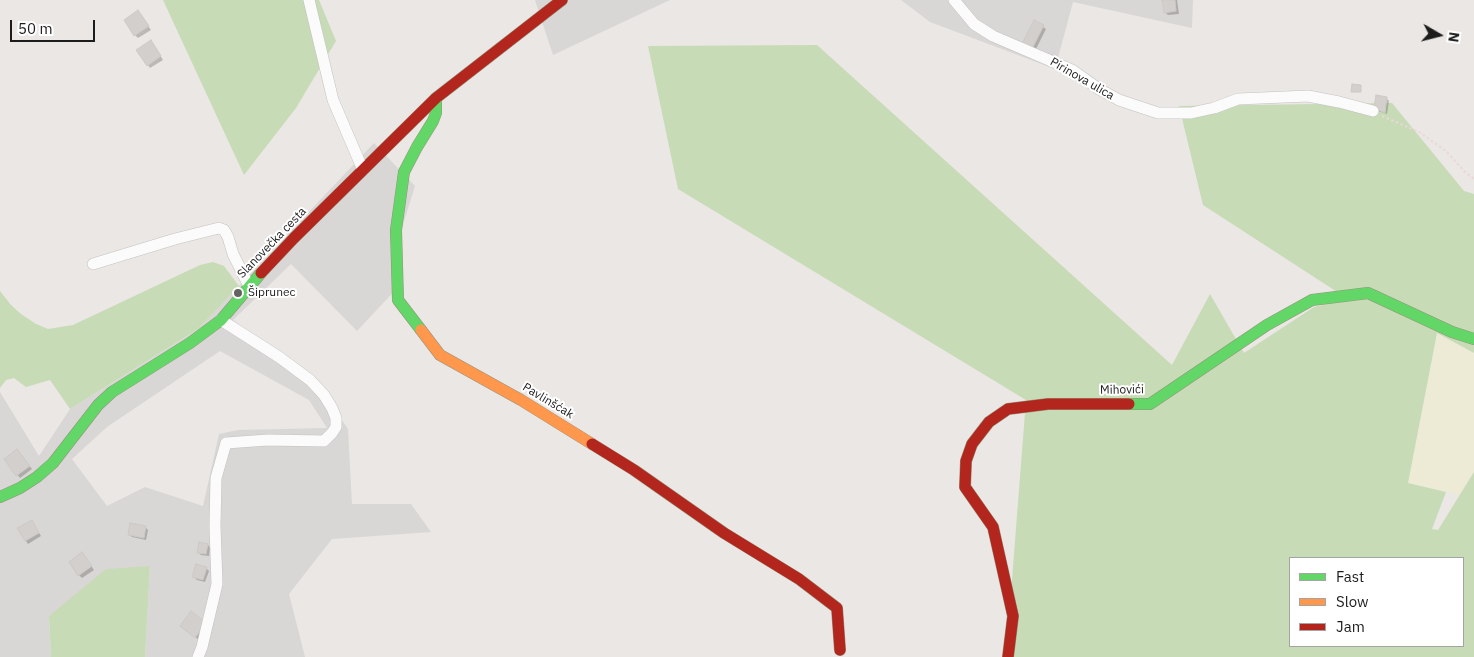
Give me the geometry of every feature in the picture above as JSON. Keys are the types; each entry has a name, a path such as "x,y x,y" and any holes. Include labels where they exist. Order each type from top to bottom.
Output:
{"street":[{"path":"309,0 333,100 363,170"},
{"name":"Slanovečka cesta","path":"0,497 20,488 53,463 93,412 112,392 221,320 249,286 294,238 436,98 562,0"},
{"name":"Pirinova ulica","path":"954,0 974,24 993,36 1072,70 1119,100 1158,113 1191,113 1214,108 1238,99 1308,96 1374,112"},
{"name":"Pavlinšćak","path":"436,98 436,113 433,121 404,172 396,230 398,300 440,355 521,400 634,470 724,534 799,579 838,608 840,650"},
{"path":"93,264 175,239 219,228 224,230 228,237 249,286"},
{"name":"Mihovići","path":"1008,657 1012,616 993,527 965,487 966,461 972,444 989,422 1008,409 1048,404 1150,404 1267,325 1312,300 1368,294 1452,332 1474,339"},
{"path":"198,657 202,648 217,584 216,478 226,443 268,440 324,440 336,427 336,418 332,408 324,395 310,380 221,320"}],"path":[{"path":"1374,112 1419,132 1446,151 1474,179"}],"shaded area":[{"path":"535,0 670,0 553,55"},
{"path":"901,0 1193,0 1192,28 1073,2 1055,69 930,22"},
{"path":"374,143 415,186 401,231 401,284 357,331 291,264 233,320 314,379 348,429 352,504 411,504 431,532 332,539 289,594 305,657 145,657 150,566 49,616 51,657 0,657 0,392 39,456 70,409 198,329","holes":["220,351 309,400 327,428 238,430 219,434 203,506 145,487 107,506 72,459 107,427"]},
{"path":"1437,333 1474,353 1474,472 1459,495 1408,483"}],"green space":[{"path":"163,0 319,0 336,41 296,108 244,175"},
{"path":"817,45 1172,365 1210,294 1244,353 1314,307 1348,299 1203,205 1179,106 1392,103 1464,191 1474,194 1474,353 1437,333 1408,483 1446,492 1432,529 1438,530 1474,472 1474,657 1006,657 1026,400 678,189 648,46"},
{"path":"213,262 224,266 239,286 198,329 70,409 50,380 26,387 14,378 6,380 0,388 0,291 21,314 48,329 73,325 200,265"},
{"path":"150,566 145,657 51,657 49,616 106,569"}],"building":[{"path":"1162,0 1175,0 1176,11 1164,13"},
{"path":"138,10 149,26 134,36 124,20"},
{"path":"1034,20 1044,25 1032,49 1022,44"},
{"path":"151,40 161,56 147,66 136,50"},
{"path":"1352,84 1361,85 1361,92 1351,92"},
{"path":"1376,95 1387,97 1385,113 1374,108"},
{"path":"17,449 30,466 16,476 4,459"},
{"path":"32,520 39,533 25,541 17,528"},
{"path":"130,523 146,526 144,538 128,535"},
{"path":"199,542 208,544 206,554 197,553"},
{"path":"82,552 92,566 78,576 69,562"},
{"path":"196,564 207,567 203,580 192,577"},
{"path":"191,611 206,623 195,638 180,626"}],"traffic: fast":[{"path":"421,330 398,300 396,230 404,172 433,121 436,113 436,98"},
{"path":"0,497 20,488 53,463 98,405 112,392 190,343 221,320 261,273"},
{"path":"1129,404 1150,404 1267,325 1312,300 1368,293 1452,332 1474,339"}],"traffic: slow":[{"path":"421,330 440,355 521,400 592,444"}],"traffic: jam":[{"path":"261,273 436,98 562,0"},
{"path":"1008,657 1013,616 993,527 965,487 966,461 972,444 989,422 1008,409 1048,404 1129,404"},
{"path":"592,444 634,470 724,533 799,579 837,608 840,650"}],"place":[{"name":"Šiprunec","path":"238,293"}]}
